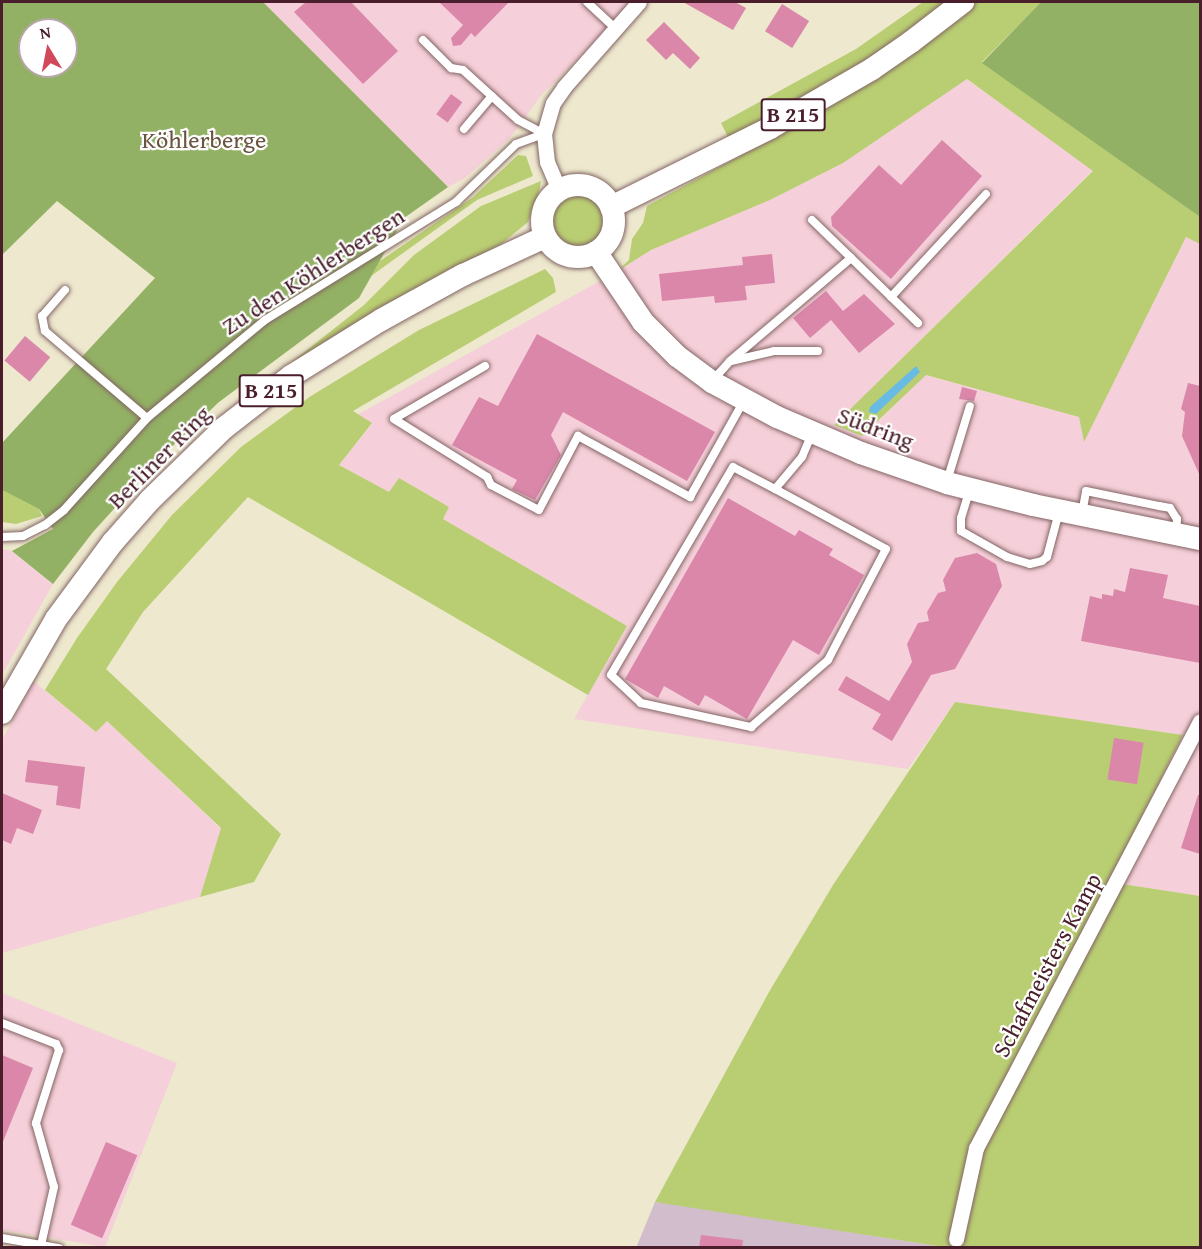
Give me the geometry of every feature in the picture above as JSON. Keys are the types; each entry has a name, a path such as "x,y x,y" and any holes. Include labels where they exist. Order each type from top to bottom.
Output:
{"main road":[{"name":"B 215","path":"611,207 770,128 862,75 911,42 963,2"},
{"path":"574,185 589,186 603,194 611,207 614,220 612,232 606,244 596,252 582,257 567,255 555,249 545,237 542,224 543,211 549,199 559,190 574,185"},
{"name":"Berliner Ring","path":"2,713 56,619 113,542 150,500 224,428 291,376 381,320 463,275 545,237"},
{"name":"Südring","path":"596,252 643,322 677,356 712,382 744,401 861,453 946,483 1059,511 1200,539"}],"street":[{"path":"559,190 547,162 543,134 553,103 564,87 639,2"},
{"name":"Schafmeisters Kamp","path":"956,1239 976,1148 1200,721"}],"lane":[{"path":"587,2 616,29"},
{"path":"423,40 451,68 463,70 518,120 543,134"},
{"path":"464,129 492,96"},
{"name":"Zu den Köhlerbergen","path":"2,537 23,536 57,515 147,418 265,321 456,202 516,144 543,134"},
{"path":"891,297 986,194"},
{"path":"812,220 918,323"},
{"path":"712,382 730,361 851,258"},
{"path":"65,290 42,316 45,331 147,418"},
{"path":"730,361 774,351 818,351"},
{"path":"485,366 394,419 487,477 491,485 539,510 578,436 690,497 744,401"},
{"path":"946,483 970,406"},
{"path":"775,489 802,457 813,433"},
{"path":"733,467 775,489 886,549 828,660 751,728 641,703 611,675 733,467"},
{"path":"970,489 960,518 962,531 1007,557 1030,564 1047,557 1059,511"},
{"path":"2,1023 56,1044 59,1050 36,1123 54,1187 41,1245"},
{"path":"2,1238 59,1248"}],"shaded area":[{"path":"263,2 630,2 597,40 543,93 510,138 465,178 448,187"},
{"path":"966,79 1093,170 834,425 880,420 925,375 1079,417 1084,441 1186,237 1200,244 1200,896 1108,882 1183,735 955,702 908,769 574,719 627,626 443,519 449,507 399,478 389,492 339,465 372,424 357,415 616,272 651,250 770,200 843,163"},
{"path":"2,549 12,551 53,584 2,675"},
{"path":"33,681 96,732 107,721 221,829 200,897 2,953 2,740"},
{"path":"2,993 177,1063 105,1247 2,1230"},
{"path":"655,1202 672,1204 944,1247 636,1248"}],"green space":[{"name":"Köhlerberge","path":"2,2 263,2 448,187 404,218 359,298 219,402 161,457 93,532 53,584 12,551 53,529 39,509 2,490 2,443 155,278 57,201 2,255"},
{"path":"923,2 1041,2 982,62 1200,217 1200,244 1186,237 1084,442 1079,417 926,375 862,436 834,425 1093,171 967,79 843,163 770,200 651,250 616,272 629,260 632,239 643,223 647,206 738,157 721,123 856,49"},
{"path":"1041,2 1200,2 1200,217 982,63"},
{"path":"518,155 526,156 533,176 477,200 371,276 380,261 472,198"},
{"path":"541,181 538,198 528,222 500,245 445,272 279,372 364,305 414,255 481,206"},
{"path":"573,194 583,194 593,198 601,206 605,221 601,236 593,244 583,248 573,248 563,244 555,236 551,226 551,216 555,206 563,198"},
{"path":"545,269 553,278 556,292 353,411 372,423 339,465 389,492 399,478 449,507 443,519 627,626 588,695 248,497 143,612 106,669 281,834 254,882 200,897 221,828 107,721 96,732 45,690 77,638 117,582 172,515 241,447 311,396 419,330"},
{"path":"2,490 39,509 42,516 16,524 2,522"},
{"path":"955,702 1183,735 1109,882 1200,896 1200,1247 944,1247 655,1202 769,992 833,885"}],"water":[{"path":"916,366 920,372 876,414 869,412 870,407"}],"building":[{"path":"306,2 351,2 398,51 363,84 294,12"},
{"path":"439,2 509,2 475,37 471,33 461,45 453,46 451,38 463,25"},
{"path":"683,2 735,2 746,8 733,30"},
{"path":"782,4 809,21 792,48 765,31"},
{"path":"664,22 700,58 690,69 673,53 666,60 646,40"},
{"path":"451,94 462,102 448,122 436,114"},
{"path":"942,140 982,176 891,279 832,226 831,217 879,165 901,185"},
{"path":"772,254 775,283 745,286 747,300 715,303 714,296 662,301 659,274 743,265 742,257"},
{"path":"826,291 843,311 864,294 895,324 859,353 831,320 810,338 793,318"},
{"path":"537,334 715,432 687,481 563,412 551,435 561,455 535,500 512,489 517,480 452,445 479,397 498,406"},
{"path":"25,336 50,357 30,382 4,361"},
{"path":"1188,383 1200,386 1200,476 1182,436 1185,412 1181,409"},
{"path":"962,387 977,391 974,401 959,399"},
{"path":"728,498 795,536 799,530 833,549 829,555 864,575 819,655 793,640 747,719 705,695 699,706 664,686 658,698 625,679"},
{"path":"977,553 996,564 1002,586 955,669 931,675 892,741 872,729 881,714 838,690 846,676 889,701 912,662 907,644 918,623 929,621 927,612 938,593 946,591 943,580 955,558"},
{"path":"1130,568 1168,575 1163,598 1200,606 1200,663 1081,641 1090,596 1102,599 1102,594 1113,596 1114,589 1125,592"},
{"path":"1114,738 1144,743 1137,784 1107,779"},
{"path":"28,760 85,767 80,809 56,805 58,786 25,782"},
{"path":"2,793 42,810 33,834 17,828 11,844 2,840"},
{"path":"1198,795 1200,795 1200,854 1181,848"},
{"path":"2,1055 33,1068 2,1144"},
{"path":"106,1142 137,1155 102,1238 71,1225"},
{"path":"701,1235 743,1240 742,1248 699,1248"}]}
